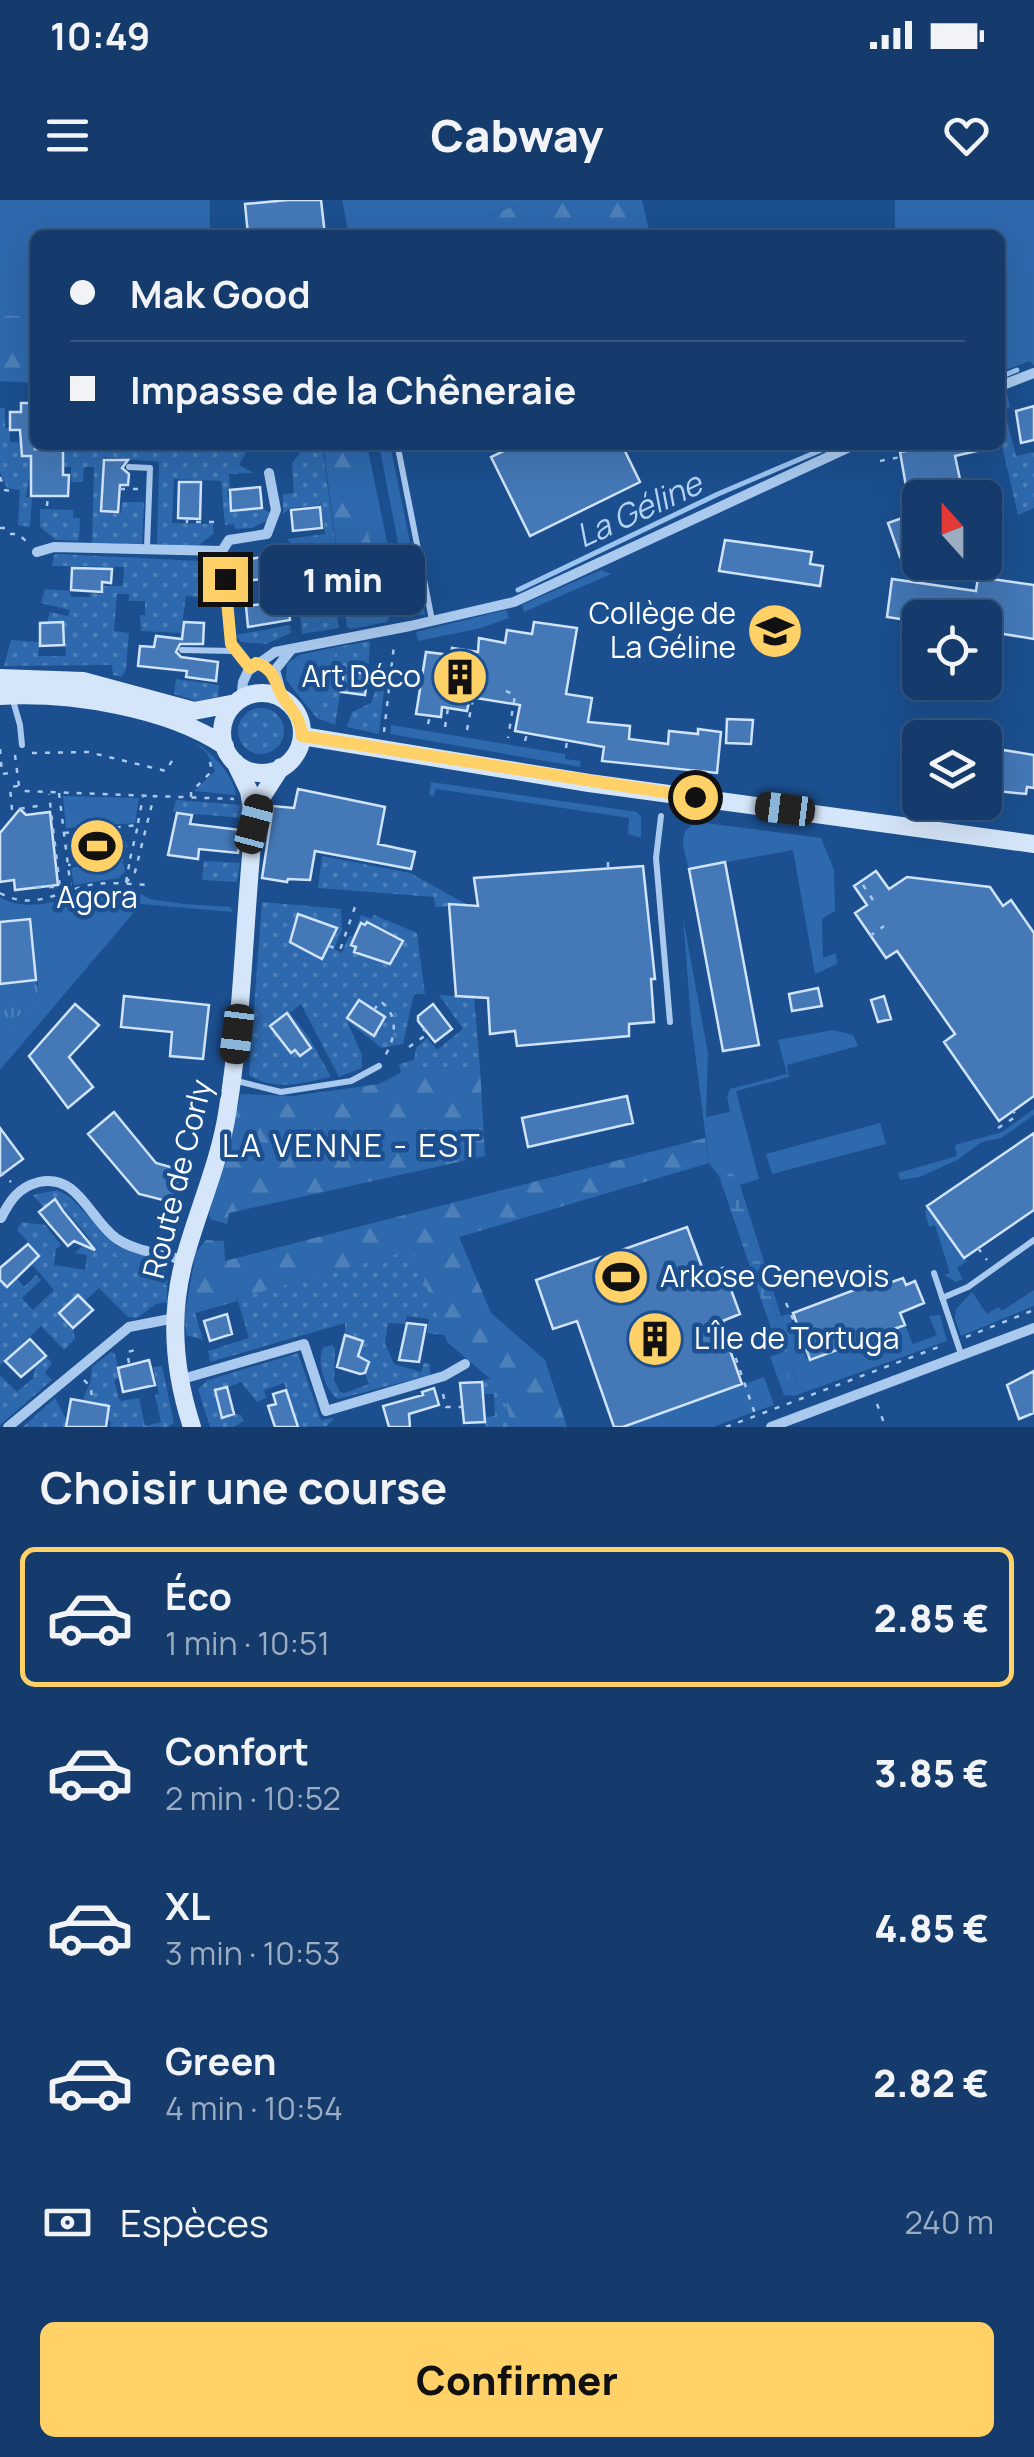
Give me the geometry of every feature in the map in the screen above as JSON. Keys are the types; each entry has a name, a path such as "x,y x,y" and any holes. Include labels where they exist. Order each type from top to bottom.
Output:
{"main road":[{"path":"0,678 83,681 194,711 262,693 284,699 296,713 302,736 292,758 281,767 254,771 190,727 94,701 55,695 6,696"},
{"path":"230,754 224,723 239,701"},
{"path":"302,736 636,790 1034,844"},
{"name":"Route de Corly","path":"230,754 251,800 254,824"},
{"name":"Route de Corly","path":"190,1426 179,1380 175,1318 184,1260 222,1135 232,1080 254,824 260,801 281,767"}],"street":[{"path":"1005,384 1034,372"},
{"path":"239,701 243,682 253,666 274,652 514,602 843,450"},
{"path":"253,666 234,651 230,638 222,551 230,540 267,534 276,510 269,473"},
{"path":"37,552 54,546 222,551"},
{"path":"284,699 276,678 278,663 296,647"},
{"path":"1,1218 19,1191 58,1180 73,1190 119,1240 184,1260"},
{"path":"8,1427 129,1327 175,1318"},
{"path":"771,1427 1031,1331"},
{"path":"179,1380 304,1344 326,1411 444,1376 465,1364"}],"lane":[{"path":"398,450 432,621"},
{"path":"129,468 150,468 147,550"},
{"path":"182,650 234,651"},
{"path":"253,666 276,678"},
{"path":"6,696 20,725 22,745"},
{"path":"662,816 656,858 670,1022"},
{"path":"232,1080 270,1092 295,1091 351,1081 379,1066"},
{"path":"942,1298 968,1286 1034,1240"},
{"path":"934,1274 962,1357"}],"path":[{"path":"880,461 901,457"},
{"path":"0,478 6,490 12,491"},
{"path":"120,488 150,489"},
{"path":"47,506 48,496"},
{"path":"187,518 187,522 216,522"},
{"path":"0,528 18,534 37,552"},
{"path":"382,748 396,629"},
{"path":"506,691 515,695 508,738"},
{"path":"467,730 472,698"},
{"path":"445,727 448,708"},
{"path":"428,724 430,716"},
{"path":"525,741 527,734"},
{"path":"566,748 567,741"},
{"path":"0,749 2,774 17,772"},
{"path":"191,797 190,792 212,771 205,750"},
{"path":"176,754 166,771 88,752 15,754 19,786 24,791 251,800"},
{"path":"19,786 10,787 12,810 38,806 39,814"},
{"path":"36,888 60,886 48,792"},
{"path":"59,792 71,891"},
{"path":"126,883 143,795"},
{"path":"126,883 135,872 154,796"},
{"path":"64,833 138,825"},
{"path":"68,866 130,858"},
{"path":"608,862 608,868"},
{"path":"0,893 26,902 86,886 149,884"},
{"path":"863,886 873,900"},
{"path":"329,946 340,950 356,904"},
{"path":"870,936 884,926"},
{"path":"347,931 354,933"},
{"path":"374,1010 380,1001 394,1018 391,1046 379,1066"},
{"path":"409,1048 426,1035 425,1029"},
{"path":"998,1128 1016,1116 1014,1111"},
{"path":"786,1303 809,1356"},
{"path":"726,1427 1034,1310"},
{"path":"723,1320 756,1416"},
{"path":"129,1363 127,1352 141,1349"},
{"path":"80,1376 91,1387 92,1403"},
{"path":"443,1394 446,1407 460,1406"}],"green space":[{"path":"0,200 210,200 210,230 30,230 30,317 0,315"},
{"path":"342,200 530,200 489,216 489,230 348,230"},
{"path":"530,200 642,200 649,230 489,230 489,216"},
{"path":"895,200 1034,200 1034,366 1030,361 1005,370 1005,230 895,230"},
{"path":"0,315 30,317 30,383 0,381"},
{"path":"0,408 5,408 10,442 30,443 30,450 242,450 246,452 239,465 254,473 229,474 231,510 262,508 270,513 268,520 252,528 235,529 234,524 225,525 221,481 174,479 172,523 213,524 214,533 198,546 157,544 159,462 103,457 100,512 121,513 122,502 144,502 142,544 92,543 94,467 84,467 83,482 71,482 71,467 31,466 26,497 32,498 30,527 18,525 20,490 7,488 0,472"},
{"path":"1005,413 1016,456 1034,452 1034,508 1018,515 1003,450"},
{"path":"302,450 323,450 339,570 300,575 294,546 287,539 325,534 321,505 290,508 283,514 283,494 294,493 292,463"},
{"path":"324,450 351,450 387,622 347,627"},
{"path":"351,450 368,450 396,585 394,606 387,622"},
{"path":"380,450 391,450 425,614 417,613 406,584"},
{"path":"40,509 73,510 73,518 80,518 79,541 56,540 40,527"},
{"path":"54,555 200,561 211,568 221,598 186,596 181,633 141,631 140,615 145,615 145,601 129,601 129,594 117,594 114,631 129,633 122,677 113,675 112,665 4,666 11,640 40,642 38,656 66,656 63,623 47,623 50,612 68,616 70,610 41,603 45,589 69,591 72,597 90,597 91,593 103,594 104,586 123,586 124,567 52,566"},
{"path":"601,570 611,574 524,612 522,605"},
{"path":"335,601 339,628 302,634 299,606"},
{"path":"506,610 509,618 481,628 418,641 416,632"},
{"path":"290,625 291,633 266,644 241,642 236,635"},
{"path":"370,641 368,674 344,670 335,725 317,718 311,711 332,678 336,647"},
{"path":"336,647 332,678 311,711 286,680 287,664 299,655"},
{"path":"386,672 379,734 347,727 352,712 371,703 381,674"},
{"path":"176,679 219,685 218,697 197,701 174,694"},
{"path":"261,708 278,714 284,731 278,748 261,754 244,748 238,731 244,714"},
{"path":"391,725 565,754 565,759 581,761 580,767 390,734"},
{"path":"196,743 209,752 221,766 236,795 194,791 215,771 207,753"},
{"path":"431,782 637,812 641,817 641,838 628,834 629,818 436,789 434,796 429,795"},
{"path":"63,796 139,798 135,823 66,828"},
{"path":"176,800 242,805 242,818 173,812"},
{"path":"698,822 821,838 834,870 835,911 822,919 823,958 836,953 837,964 815,974 793,850 689,869 684,836"},
{"name":"Agora","path":"119,828 128,847 122,858 75,863 67,846 73,834"},
{"path":"322,856 410,873 468,905 435,907 434,897 318,888"},
{"path":"204,861 240,863 237,882 202,880"},
{"path":"123,862 125,871 119,878 74,885 74,867"},
{"path":"105,888 131,889 150,899 230,907 233,912 141,904 0,1070 0,1034 39,996 30,919 0,922 0,897 25,905 39,904"},
{"path":"262,902 341,909 342,930 334,949 342,953 361,915 371,919 374,915 417,933 425,994 414,994 403,1044 382,1048 347,1021 362,1055 362,1068 339,1077 301,1004 290,1013 331,1077 279,1085 249,1075"},
{"path":"683,918 708,1053 706,1117 730,1112 730,1089 787,1074 778,1040 833,1030 853,1035 858,1046 787,1065 789,1077 736,1091 759,1179 740,1185 781,1316 789,1314 806,1358 811,1360 905,1325 913,1344 937,1335 929,1316 940,1315 947,1341 794,1396 784,1395 770,1357 780,1353 790,1383 797,1380 731,1168 709,1163"},
{"path":"36,980 39,996 0,1034 0,984"},
{"path":"439,995 474,997 480,1067 410,1068 401,1073 399,1064 414,1060 416,1048 427,1038 437,1050 463,1029"},
{"path":"480,1067 485,1156 229,1213 227,1224 210,1219 241,1094 293,1096 379,1084 410,1068"},
{"path":"1034,1109 1034,1115 1001,1138 982,1142 957,1160 920,1177 900,1180 898,1173 957,1156 955,1145 1002,1132"},
{"path":"880,1123 886,1144 772,1174 766,1154"},
{"path":"705,1138 709,1163 459,1237 491,1313 545,1360 567,1427 512,1427 501,1388 447,1342 412,1251 185,1313 196,1252 206,1240 224,1241 225,1261"},
{"path":"709,1163 731,1167 797,1381 790,1384 719,1176"},
{"path":"57,1190 70,1197 123,1253 114,1254 167,1286 167,1302 156,1304 137,1318 128,1317 99,1288 85,1301 78,1295 60,1313 73,1328 75,1339 64,1350 41,1326 0,1365 0,1280 7,1287 17,1278 24,1287 36,1275 41,1280 22,1298 33,1310 54,1290 31,1263 40,1255 17,1230 22,1222 45,1225 61,1245 56,1249 54,1265 85,1270 87,1255 75,1253 90,1239 55,1199 44,1208 33,1195"},
{"path":"927,1206 967,1261 957,1268 963,1279 956,1282 944,1275 950,1273 935,1225 929,1227"},
{"path":"116,1246 159,1263 165,1269 167,1286 111,1253 123,1253"},
{"path":"412,1250 445,1335 427,1333 429,1319 407,1316 405,1324 388,1323 385,1344 394,1364 421,1372 424,1363 430,1364 430,1375 338,1399 323,1375 323,1348 332,1345 335,1349 334,1380 340,1392 369,1384 358,1356 363,1341 345,1335 345,1323 210,1362 208,1351 249,1338 238,1301 195,1313 203,1340 186,1335 185,1313"},
{"path":"1034,1290 1034,1306 961,1336 956,1309 972,1292 987,1314 998,1307 1002,1311"},
{"path":"111,1352 115,1354 120,1377 114,1381 120,1401 139,1398 145,1426 161,1422 153,1367 162,1366 174,1423 168,1427 110,1427 109,1406 82,1401 92,1367"},
{"path":"298,1353 321,1420 334,1418 327,1426 299,1427 284,1383 264,1390 266,1398 257,1402 241,1382 227,1388 234,1414 241,1415 244,1421 234,1427 210,1427 198,1389 208,1380"},
{"path":"46,1356 52,1363 45,1373 52,1380 0,1425 0,1375 17,1392 33,1378 35,1366"},
{"path":"764,1377 774,1405 713,1427 623,1427"},
{"path":"491,1379 501,1388 512,1427 486,1427 485,1417 495,1416 494,1394 482,1394 482,1380"},
{"path":"55,1398 67,1421 66,1427 23,1427"}],"building":[{"path":"321,200 324,230 248,230 245,204"},
{"path":"21,403 30,403 30,450 63,450 63,475 69,475 68,496 31,496 31,456 22,456 20,430 10,430 10,412 21,412"},
{"path":"1034,406 1034,440 1021,443 1016,411"},
{"path":"506,450 624,450 640,482 530,536 491,457"},
{"path":"981,450 955,456 960,480 905,480 900,452"},
{"path":"104,460 128,460 122,468 129,474 128,485 120,485 118,512 101,511"},
{"path":"179,482 201,482 200,519 178,518"},
{"path":"260,487 262,508 231,511 230,490"},
{"path":"320,507 322,528 293,531 291,510"},
{"path":"902,518 900,557 888,523"},
{"path":"725,540 812,552 810,564 823,566 820,586 719,571"},
{"path":"284,554 286,576 245,581 242,560"},
{"path":"72,568 112,569 111,583 102,582 102,592 71,590"},
{"path":"328,572 331,594 291,599 289,577"},
{"path":"892,579 976,591 978,580 1034,585 1034,639 1002,634 1002,600 902,600 902,619 887,617"},
{"path":"288,601 290,620 248,627 246,606"},
{"path":"63,622 64,645 40,646 40,623"},
{"path":"184,622 204,623 203,644 180,644 176,652 181,657 218,662 216,681 186,677 187,671 138,666 140,646 154,647 156,636 182,639"},
{"path":"534,622 577,628 566,694 592,698 588,722 630,726 629,739 668,744 669,731 721,732 717,773 602,761 604,747 515,731 520,705 470,697 467,711 442,707 441,717 416,714 426,652 451,655 452,648 478,652 479,638 505,643 507,630 532,634"},
{"path":"344,670 368,674 365,695 341,692"},
{"path":"727,719 753,720 751,744 726,743"},
{"path":"1002,750 1034,755 1034,788 1027,787 1026,794 1002,792"},
{"path":"298,789 385,807 378,844 415,852 411,869 315,851 310,880 262,878 273,806 294,808"},
{"path":"20,809 26,815 50,812 58,885 15,890 14,880 0,882 0,833"},
{"path":"177,813 192,815 190,824 241,830 238,853 199,849 198,859 168,855"},
{"path":"725,862 759,1045 723,1051 689,869"},
{"path":"643,866 655,979 651,979 654,1022 629,1024 629,1036 517,1046 515,1031 490,1034 488,998 456,996 449,904 478,906 474,878"},
{"path":"876,871 889,889 907,877 990,887 1003,906 1011,900 1034,933 1034,1096 999,1121 944,1042 955,1034 897,951 886,958 855,913 867,905 854,886"},
{"path":"298,914 337,928 322,959 290,942"},
{"path":"30,919 36,980 0,984 0,922"},
{"path":"367,922 403,941 390,964 354,952 356,947 351,945 361,923"},
{"path":"818,988 822,1006 792,1011 789,994"},
{"path":"124,996 209,1005 203,1059 170,1056 172,1032 121,1027"},
{"path":"884,996 891,1019 878,1022 871,1000"},
{"path":"359,1000 385,1017 374,1036 347,1018"},
{"path":"75,1004 99,1025 69,1057 93,1087 68,1108 29,1056"},
{"path":"433,1004 452,1029 435,1042 418,1021 418,1016"},
{"path":"287,1013 311,1048 300,1056 295,1050 291,1053 270,1026"},
{"path":"627,1096 633,1123 528,1147 522,1118"},
{"path":"114,1112 156,1163 181,1170 171,1202 139,1194 88,1134"},
{"path":"0,1128 23,1159 0,1176"},
{"path":"1034,1133 1034,1210 964,1258 927,1206"},
{"path":"55,1199 95,1250 74,1241 68,1246 39,1212"},
{"name":"L'Île de Tortuga","path":"687,1227 705,1275 723,1268 740,1314 720,1322 742,1384 614,1427 577,1321 553,1329 536,1280"},
{"path":"28,1244 39,1256 7,1287 0,1280 0,1268"},
{"path":"886,1278 889,1283 903,1278 906,1285 915,1281 924,1303 900,1313 905,1325 810,1360 793,1313"},
{"path":"78,1295 93,1310 73,1328 59,1313"},
{"path":"227,1314 232,1334 210,1341 204,1321"},
{"path":"407,1323 426,1325 419,1362 399,1360"},
{"path":"345,1335 363,1341 358,1356 369,1362 365,1373 337,1367"},
{"path":"30,1339 46,1356 21,1377 5,1361"},
{"path":"149,1360 155,1385 123,1392 118,1368"},
{"path":"1034,1371 1034,1413 1019,1419 1007,1385"},
{"path":"482,1382 485,1422 464,1423 460,1383"},
{"path":"227,1387 234,1414 222,1418 215,1390"},
{"path":"434,1388 439,1405 409,1414 410,1427 389,1427 383,1406"},
{"path":"286,1390 298,1427 275,1427 268,1406 276,1404 273,1394"},
{"path":"71,1399 109,1406 106,1427 66,1427"}],"waterway":[{"name":"La Géline","path":"1005,375 1017,370"},
{"name":"La Géline","path":"518,590 718,494 821,450"}],"place":[{"name":"Collège de La Géline","path":"775,631"},
{"name":"Art Déco","path":"460,677"},
{"name":"Agora","path":"97,846"},
{"name":"Arkose Genevois","path":"621,1277"},
{"name":"L'Île de Tortuga","path":"655,1339"}],"district":[{"name":"LA VENNE - EST","path":"352,1146"}],"route":[{"path":"225,579 232,648 250,668 262,664 276,678 284,699 299,719 302,736 695,797"}]}
